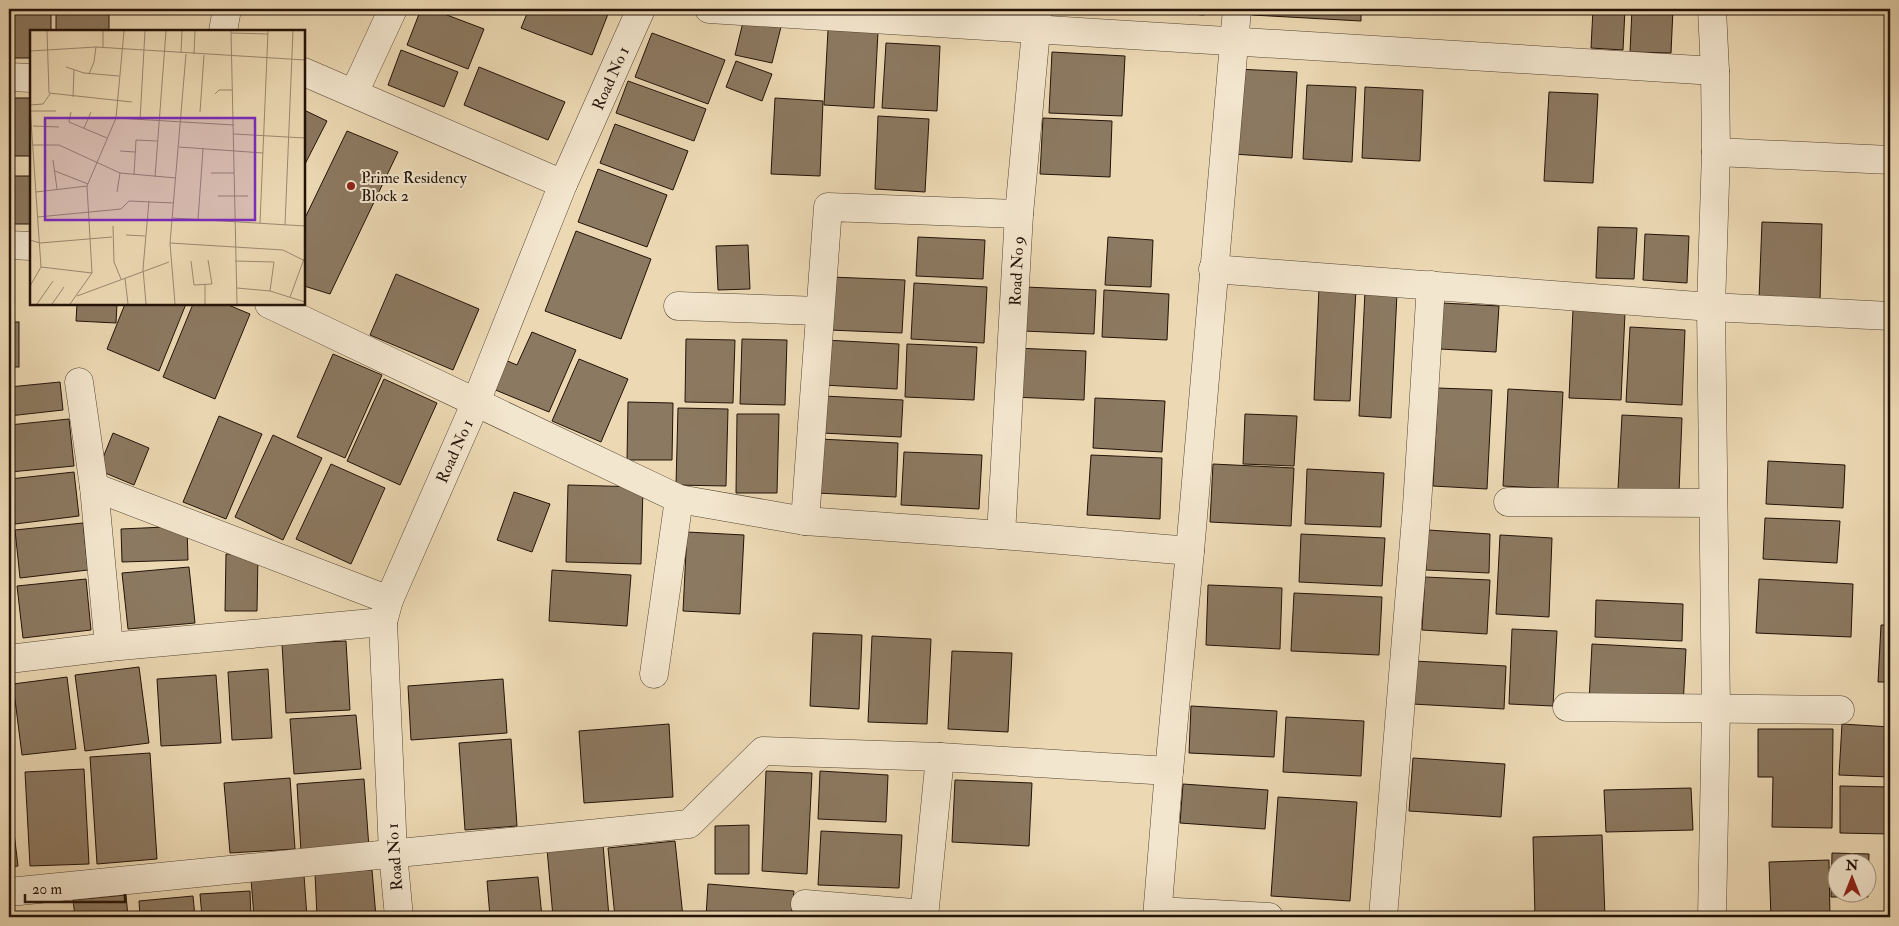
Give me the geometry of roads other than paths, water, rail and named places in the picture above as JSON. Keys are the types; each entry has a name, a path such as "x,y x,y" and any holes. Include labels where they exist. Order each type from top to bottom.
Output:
{"street":[{"path":"223,30 227,9"},
{"path":"354,93 393,9"},
{"name":"Road No 1","path":"399,917 393,853 386,611 476,402 563,184 642,9"},
{"path":"709,9 1038,19 1234,41 1715,71"},
{"path":"1237,9 1158,914 1270,917"},
{"path":"1712,9 1716,152 1711,307 1716,709 1712,917"},
{"name":"Road No 9","path":"1001,535 1019,214 1038,19"},
{"path":"305,72 563,184"},
{"path":"9,77 30,78"},
{"path":"1716,152 1890,160"},
{"path":"805,521 828,207 1019,214"},
{"path":"9,246 30,246"},
{"path":"1213,269 1711,307 1890,316"},
{"path":"1383,917 1416,506 1431,285"},
{"path":"271,305 679,499 805,521 1190,551"},
{"path":"678,306 820,311"},
{"path":"78,382 94,487 109,647"},
{"path":"94,487 386,611"},
{"path":"654,674 679,499"},
{"path":"1508,502 1713,503"},
{"path":"9,659 386,611"},
{"path":"1566,707 1840,710"},
{"path":"9,892 689,824 763,751 940,758 1169,771"},
{"path":"805,904 925,916 940,758"}],"place":[{"name":"Prime Residency Block 2","path":"351,186"}]}
